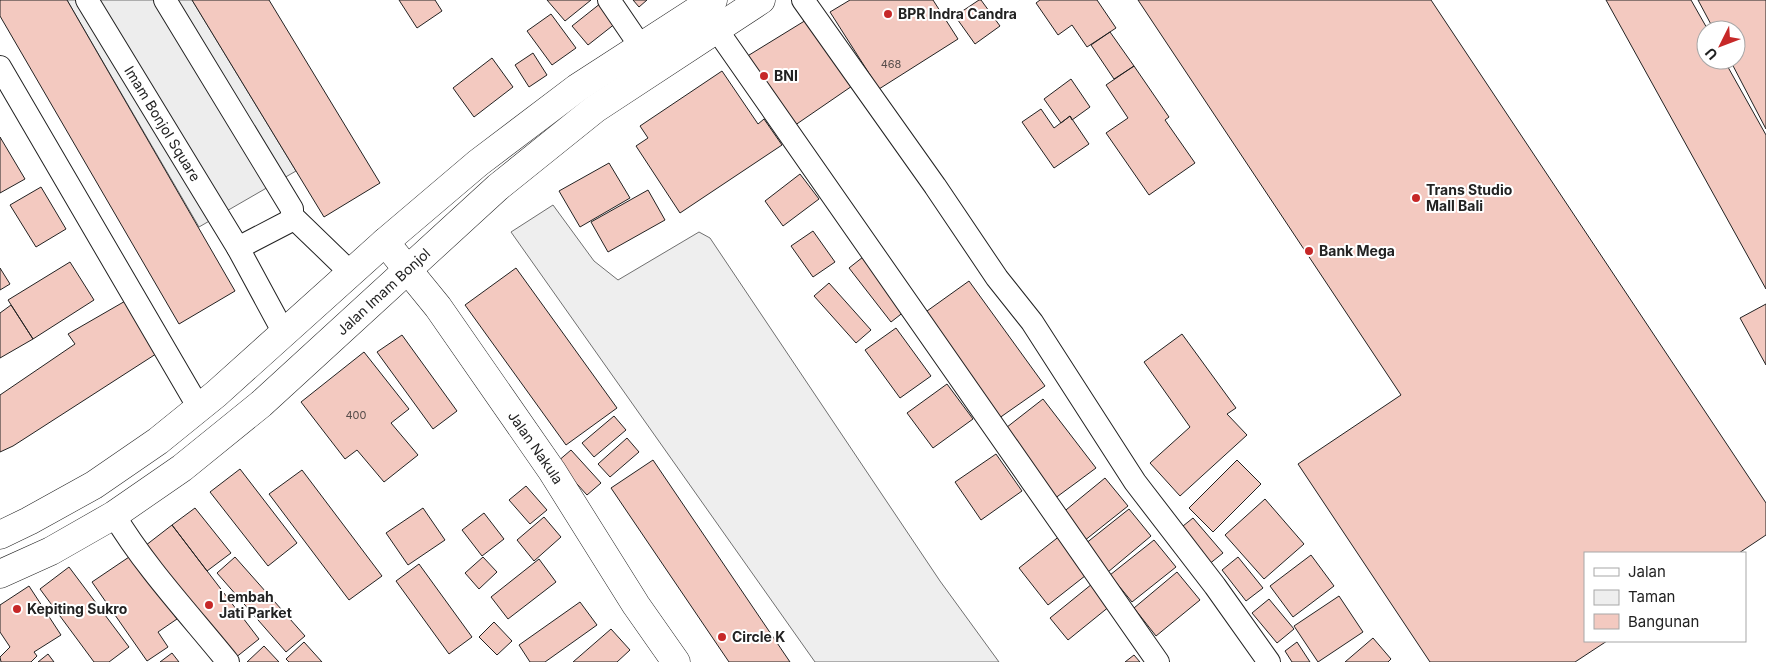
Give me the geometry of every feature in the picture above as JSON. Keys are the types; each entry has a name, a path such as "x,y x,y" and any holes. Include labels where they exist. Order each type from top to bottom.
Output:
{"main road":[{"path":"0,535 29,522 94,485 158,441 239,375 385,242 478,163 577,88 713,0"},
{"name":"Jalan Imam Bonjol","path":"0,574 50,551 114,515 182,468 238,425 498,187 595,109 761,0"},
{"name":"Jalan Nakula","path":"385,242 438,307 552,471 636,605 676,662"}],"street":[{"name":"Imam Bonjol Square","path":"87,0 238,248 284,333"},
{"path":"165,0 292,209 292,216 288,222 238,248"},
{"path":"609,0 641,47"},
{"path":"803,0 935,186 997,278 1032,322 1135,482 1215,586 1269,662"},
{"path":"717,30 1158,662"},
{"path":"0,67 199,408"},
{"path":"292,216 351,273"},
{"path":"114,515 147,562 228,662"}],"green space":[{"path":"553,205 594,261 618,280 699,232 710,238 940,581 999,662 815,662 511,232"}],"shaded area":[{"path":"67,0 192,0 296,171 199,227"}],"building":[{"path":"0,0 67,0 235,291 179,324 0,16"},
{"path":"192,0 269,0 380,183 324,217"},
{"path":"399,0 435,0 442,11 417,28"},
{"path":"547,0 591,0 565,21"},
{"path":"633,0 647,0 639,7"},
{"path":"850,0 933,0 958,39 879,89 830,12"},
{"path":"981,0 1000,26 975,44 955,16"},
{"path":"1040,0 1097,0 1116,28 1087,47 1072,25 1058,35 1036,3"},
{"name":"Trans Studio Mall Bali","path":"1138,0 1431,0 1766,503 1766,535 1740,552 1584,552 1584,642 1605,642 1575,662 1430,662 1298,464 1401,395"},
{"path":"1606,0 1691,0 1702,20 1696,20 1696,70 1730,70 1766,135 1766,289"},
{"path":"1698,0 1766,0 1766,129 1735,70 1746,70 1746,20 1709,20"},
{"path":"601,3 616,23 588,45 572,26"},
{"path":"551,14 576,48 552,65 527,31"},
{"path":"811,17 855,84 788,130 741,60"},
{"path":"1110,32 1134,66 1114,79 1091,45"},
{"path":"533,53 547,75 529,87 515,65"},
{"path":"492,58 513,87 474,117 453,88"},
{"path":"1134,66 1169,117 1165,120 1195,163 1149,195 1106,133 1128,118 1106,85"},
{"path":"722,71 758,124 764,119 782,145 680,213 636,146 648,138 640,126"},
{"path":"1071,79 1090,107 1072,120 1070,116 1061,123 1044,99"},
{"path":"1041,109 1054,128 1070,116 1089,144 1054,168 1022,122"},
{"path":"0,137 25,179 0,193"},
{"path":"609,163 630,198 580,227 559,191"},
{"path":"800,174 819,199 783,226 765,201"},
{"path":"41,187 66,229 36,247 10,205"},
{"path":"648,190 665,220 608,252 591,222"},
{"path":"813,231 835,262 813,277 791,246"},
{"path":"863,257 905,311 891,322 849,268"},
{"path":"70,262 94,300 33,339 8,300"},
{"path":"0,268 10,284 0,290"},
{"path":"516,268 617,408 566,445 465,305"},
{"path":"969,281 1045,386 995,421 920,316"},
{"path":"829,283 871,330 856,343 814,296"},
{"path":"127,300 159,352 13,446 0,452 0,395 75,344 68,334"},
{"path":"1766,304 1766,365 1740,318"},
{"path":"11,305 33,339 0,358 0,313"},
{"path":"896,328 931,376 900,398 865,350"},
{"path":"1182,334 1236,408 1227,414 1247,435 1180,496 1150,463 1190,427 1144,362"},
{"path":"402,335 457,411 433,429 377,352"},
{"path":"364,352 409,409 391,423 418,455 384,482 357,450 345,459 301,402"},
{"path":"947,384 973,419 933,448 907,413"},
{"path":"1043,399 1096,468 1054,499 1002,431"},
{"path":"614,416 626,430 594,457 582,443"},
{"path":"627,438 639,452 610,477 598,464"},
{"path":"571,450 601,483 587,495 557,462"},
{"path":"996,454 1022,491 981,520 955,482"},
{"path":"653,460 790,662 729,662 611,488"},
{"path":"1237,460 1261,484 1213,532 1189,508"},
{"path":"240,469 297,543 268,566 210,492"},
{"path":"302,470 382,576 349,600 269,494"},
{"path":"1105,478 1128,506 1084,541 1061,514"},
{"path":"526,486 547,510 530,524 509,500"},
{"path":"1265,499 1304,544 1264,579 1225,535"},
{"path":"195,508 231,553 207,571 172,525"},
{"path":"423,508 445,540 408,565 386,533"},
{"path":"1129,509 1151,536 1108,572 1085,544"},
{"path":"484,513 504,539 482,556 462,530"},
{"path":"544,517 561,537 534,561 517,540"},
{"path":"1193,518 1223,553 1208,565 1178,530"},
{"name":"Lembah Jati Parket","path":"172,525 259,639 230,662 141,549"},
{"path":"1061,535 1090,572 1048,605 1019,568"},
{"path":"1154,540 1176,567 1132,602 1110,575"},
{"path":"132,555 177,619 158,632 168,647 147,661 92,582"},
{"path":"1311,555 1334,586 1293,617 1270,586"},
{"path":"235,557 305,636 286,652 217,573"},
{"path":"483,557 497,572 479,589 465,573"},
{"path":"1238,557 1263,588 1246,601 1222,570"},
{"path":"539,559 556,582 508,619 491,597"},
{"path":"419,564 472,637 449,654 396,581"},
{"path":"69,567 129,647 109,662 94,662 40,589"},
{"path":"1177,572 1200,600 1156,636 1134,608"},
{"path":"1092,584 1110,606 1068,640 1050,618"},
{"path":"29,586 61,635 34,652 37,656 31,662 1,662 0,657 10,647 0,632 0,605"},
{"path":"1339,596 1363,632 1318,662 1294,626"},
{"path":"1269,599 1294,629 1277,643 1252,613"},
{"path":"580,602 597,625 545,662 530,662 519,645"},
{"path":"494,622 512,641 497,655 479,637"},
{"path":"611,629 630,650 617,662 573,662"},
{"path":"1373,638 1391,659 1388,662 1345,662"},
{"path":"304,642 322,662 289,662 286,659"},
{"path":"1297,642 1310,662 1292,662 1285,651"},
{"path":"264,646 279,662 247,662"},
{"path":"172,653 179,662 160,662"},
{"path":"48,654 54,662 38,662"},
{"path":"1134,655 1140,662 1125,662"}],"place":[{"name":"BPR Indra Candra","path":"888,14"},
{"name":"BNI","path":"764,76"},
{"name":"Trans Studio Mall Bali","path":"1416,198"},
{"name":"Bank Mega","path":"1309,251"},
{"name":"Lembah Jati Parket","path":"209,605"},
{"name":"Kepiting Sukro","path":"17,609"},
{"name":"Circle K","path":"722,637"}]}
